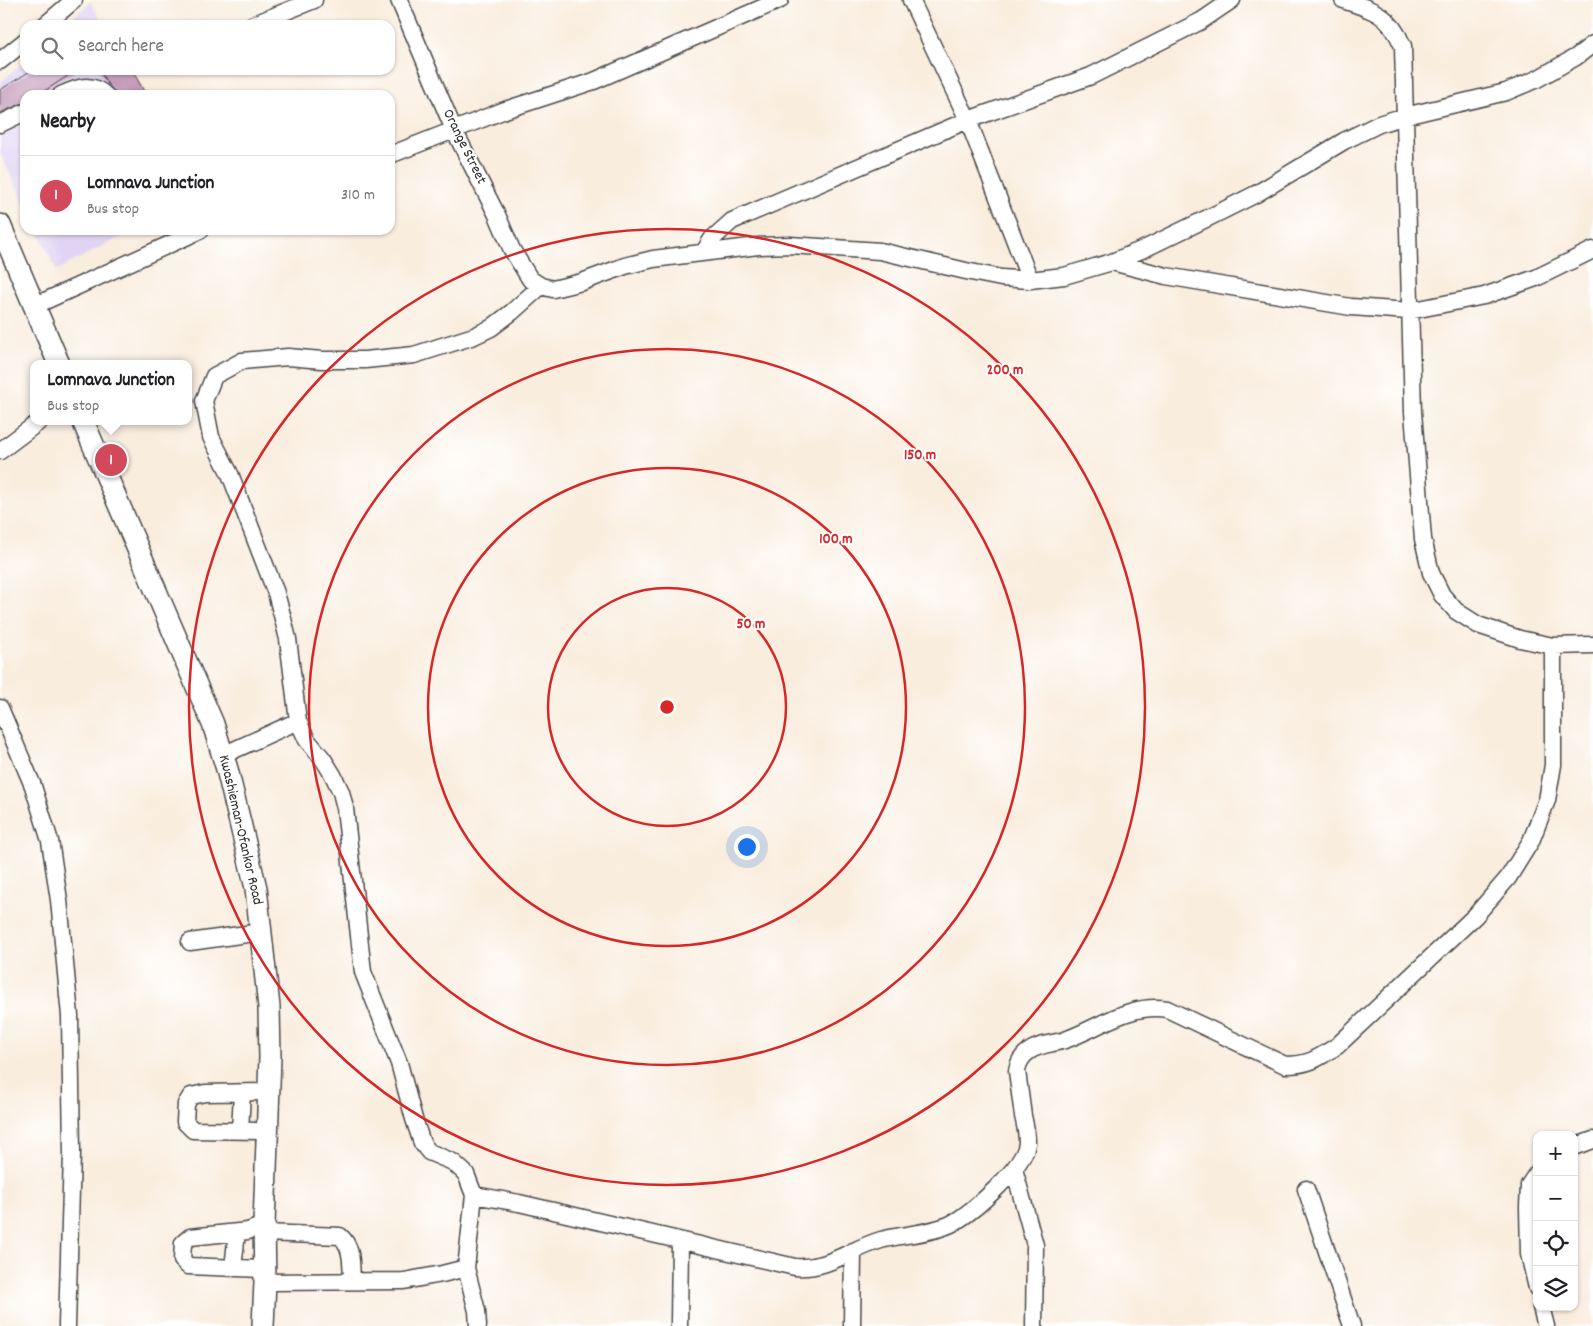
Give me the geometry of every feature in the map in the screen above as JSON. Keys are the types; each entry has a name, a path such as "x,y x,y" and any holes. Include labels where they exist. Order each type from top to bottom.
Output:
{"main road":[{"path":"0,225 5,251 34,306 56,360"},
{"name":"Kwashieman-Ofankor Road","path":"85,425 213,724 223,755 256,888 269,1007 269,1092 263,1326"}],"street":[{"path":"51,20 74,0"},
{"path":"264,20 314,0"},
{"name":"Orange Street","path":"399,0 454,130 521,267 530,279 541,286"},
{"path":"395,153 505,110 594,81 780,0"},
{"path":"911,0 968,120 1030,280"},
{"path":"704,252 712,239 732,221 968,120 1091,76 1201,21 1232,0"},
{"path":"1343,0 1381,16 1395,29 1403,46 1409,310 1414,412 1424,539 1431,573 1442,595 1456,611 1478,624 1520,638 1553,646 1593,645"},
{"path":"478,1326 477,1311 466,1268 474,1195 466,1174 454,1162 429,1152 422,1143 399,1064 363,972 345,808 341,792 334,775 307,740 298,720 288,639 276,593 230,474 211,436 204,401 214,376 242,361 288,357 322,360 365,360 414,355 474,336 491,328 541,286 553,289 564,288 625,266 653,259 704,252 758,246 790,245 880,251 966,272 1001,278 1030,280 1064,276 1112,262 1146,248 1256,194 1344,140 1379,124 1506,92 1537,79 1576,57 1593,44"},
{"path":"0,61 20,45"},
{"path":"70,90 78,86 92,87 97,90"},
{"path":"0,124 20,114"},
{"path":"34,306 190,235"},
{"path":"1112,262 1166,276 1351,307 1409,310 1484,296 1536,278 1593,250"},
{"path":"0,451 35,425"},
{"path":"474,1195 519,1203 795,1267 817,1267 852,1250 882,1240 932,1230 950,1224 969,1213 985,1199 1023,1157 1027,1143 1017,1066 1026,1053 1034,1048 1065,1040 1123,1014 1156,1007 1167,1009 1285,1065 1302,1065 1319,1058 1337,1046 1475,916 1508,878 1531,841 1547,800 1553,765 1553,646"},
{"path":"0,708 33,786 50,841 59,900 70,1016 72,1154 67,1326"},
{"path":"223,755 298,720"},
{"path":"190,942 261,932"},
{"path":"267,1131 193,1130 184,1122 186,1104 191,1096 205,1093 269,1092"},
{"path":"240,1131 242,1093"},
{"path":"1578,1146 1593,1140"},
{"path":"1014,1169 1035,1245 1034,1326"},
{"path":"1533,1271 1529,1254 1528,1207 1529,1185 1535,1176"},
{"path":"1306,1189 1352,1326"},
{"path":"352,1281 350,1252 347,1242 340,1236 264,1229 190,1237 183,1243 182,1260 188,1266 233,1268 265,1276 352,1281 404,1281 466,1268"},
{"path":"233,1268 237,1232"},
{"path":"679,1326 680,1241"},
{"path":"852,1250 852,1326"},
{"path":"1542,1311 1546,1326"}],"shaded area":[{"path":"90,2 101,20 70,20"},
{"path":"20,65 20,75 134,75 143,90 20,90 20,195 0,153 0,83"},
{"path":"40,235 124,235 57,270"}],"building":[{"path":"24,75 69,75 46,90 20,90 20,104 0,113 0,90"},
{"path":"102,75 135,75 143,90 113,90"}],"place":[{"name":"Lomnava Junction","path":"111,460"}]}
